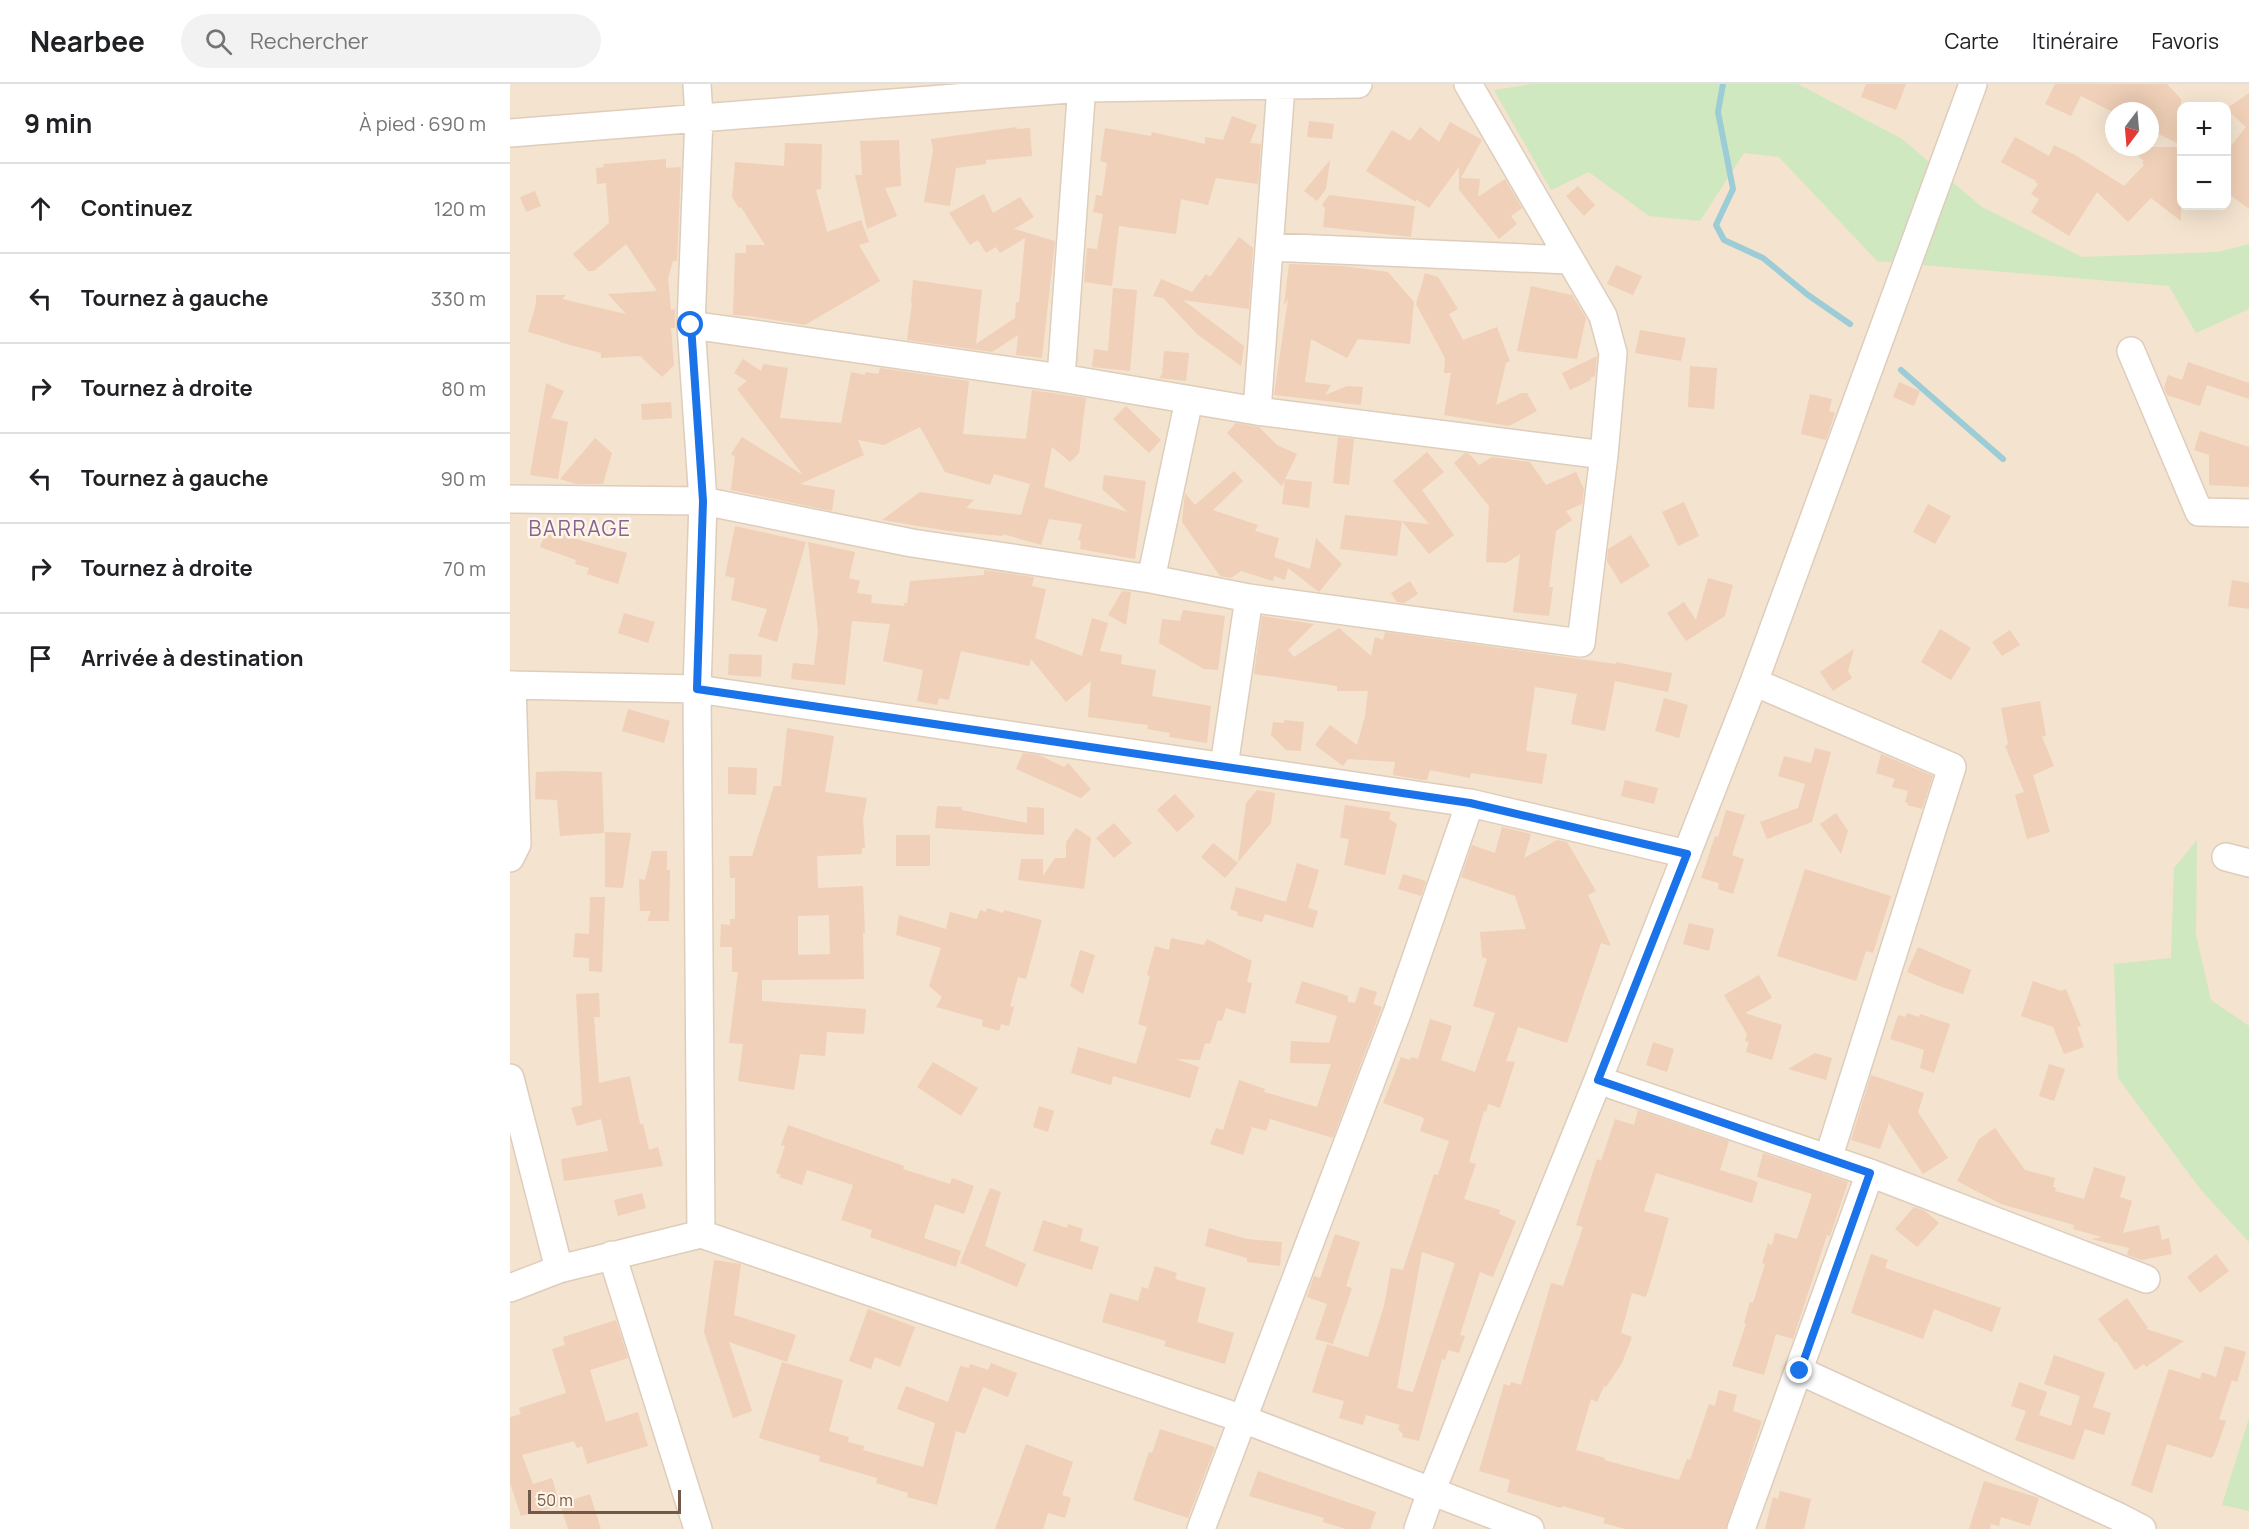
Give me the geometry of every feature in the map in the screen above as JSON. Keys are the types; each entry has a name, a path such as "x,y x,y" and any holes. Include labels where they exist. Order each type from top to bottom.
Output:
{"street":[{"path":"697,84 699,117 691,325 703,501 697,689 701,1234"},
{"path":"510,133 1082,86 1358,84"},
{"path":"510,499 703,501 912,543 1151,579 1249,598 1581,643 1604,454 1613,353 1603,316 1468,84"},
{"path":"1418,1529 1431,1491 1598,1080 1754,682 1973,84"},
{"path":"1061,378 1082,86"},
{"path":"1257,411 1281,86"},
{"path":"1269,247 1569,260"},
{"path":"691,325 1061,378 1257,411 1604,454"},
{"path":"2131,351 2199,512 2249,513"},
{"path":"1151,579 1189,400"},
{"path":"1224,766 1249,598"},
{"path":"1754,682 1952,767 1828,1159"},
{"path":"510,858 517,844 511,685 697,689 1470,803 1687,854"},
{"path":"1201,1529 1397,1013 1470,803"},
{"path":"510,1078 559,1269"},
{"path":"1598,1080 1870,1173 2146,1279"},
{"path":"1741,1529 1870,1173"},
{"path":"510,1288 559,1269 701,1234 1243,1419 1530,1529"},
{"path":"612,1255 698,1529"},
{"path":"1800,1371 2142,1529"}],"shaded area":[{"path":"510,84 2249,84 2249,1529 510,1529"}],"green space":[{"path":"1532,84 1798,84 1902,139 1982,207 2082,257 2218,252 2249,244 2249,309 2196,333 2169,286 1877,261 1779,157 1744,153 1700,221 1649,216 1589,172 1551,190 1494,90"},
{"path":"2197,840 2196,935 2211,1000 2249,1026 2249,1242 2201,1190 2118,1078 2114,964 2171,958 2174,868"},
{"path":"2249,1418 2249,1511 2222,1505"}],"building":[{"path":"1866,84 1906,84 1896,110 1861,97"},
{"path":"2055,84 2167,84 2181,99 2181,102 2177,102 2177,143 2159,134 2159,102 2105,102 2105,108 2081,96 2071,116 2045,104"},
{"path":"2249,93 2249,209 2231,196 2231,146 2246,127 2231,114 2231,106"},
{"path":"1232,116 1257,125 1250,143 1261,144 1258,184 1216,178 1208,205 1181,199 1176,234 1119,226 1112,286 1084,282 1087,248 1097,249 1103,214 1093,212 1096,195 1102,196 1107,163 1100,161 1105,128 1151,136 1152,132 1205,144 1205,137 1223,140"},
{"path":"1309,121 1334,124 1332,139 1307,137"},
{"path":"1450,122 1482,140 1461,178 1480,179 1478,197 1505,179 1522,208 1511,216 1517,224 1499,239 1459,190 1459,167 1429,208 1366,171 1392,130 1410,141 1420,127 1439,142"},
{"path":"1017,127 1016,129 1030,128 1032,156 986,160 986,164 956,168 950,206 924,202 933,150 931,139"},
{"path":"2015,137 2049,156 2054,145 2075,155 2124,186 2144,165 2142,163 2144,161 2138,156 2159,156 2159,147 2177,147 2177,210 2181,210 2181,221 2151,198 2128,222 2097,192 2069,236 2031,212 2039,199 2031,194 2038,184 2036,181 2001,162"},
{"path":"899,140 901,186 885,188 897,216 867,229 855,175 862,175 860,141"},
{"path":"785,143 822,144 821,189 816,190 827,232 861,220 869,242 859,245 880,281 805,325 733,315 735,253 746,253 746,245 765,245 732,197 735,162 784,166"},
{"path":"666,159 666,168 681,167 677,261 673,261 668,278 671,310 675,309 675,328 671,328 674,365 662,377 640,356 601,358 601,353 528,332 536,304 536,295 566,295 562,299 626,314 608,294 657,291 626,244 594,271 588,271 573,254 609,223 606,183 597,184 596,168 604,167 603,164"},
{"path":"1330,160 1326,189 1317,201 1304,191"},
{"path":"1578,186 1595,205 1584,216 1566,196"},
{"path":"535,191 541,206 526,212 520,197"},
{"path":"984,194 993,213 1020,197 1034,217 1014,229 1055,241 1042,358 1016,355 1018,335 992,352 907,340 913,280 982,290 976,344 1015,318 1016,302 1019,302 1025,238 1000,253 996,247 986,253 978,240 970,245 949,213"},
{"path":"1329,195 1415,206 1411,237 1323,227 1325,208 1322,205"},
{"path":"1239,237 1253,248 1249,309 1183,300 1244,346 1241,366 1197,334 1163,298 1153,296 1161,279 1192,292 1206,274 1210,277"},
{"path":"1289,264 1343,266 1388,272 1414,302 1410,344 1358,339 1347,358 1311,339 1305,382 1331,385 1325,395 1347,386 1363,387 1361,405 1274,395 1288,299 1284,305"},
{"path":"1616,265 1642,276 1633,295 1607,284"},
{"path":"1425,273 1438,277 1458,309 1449,314 1463,340 1497,327 1510,361 1506,363 1496,405 1521,393 1527,393 1537,411 1509,426 1444,415 1451,373 1444,373 1445,358 1416,304"},
{"path":"1531,286 1572,295 1586,318 1577,359 1517,351"},
{"path":"1113,288 1137,290 1130,371 1092,367 1094,349 1108,351"},
{"path":"1640,330 1686,338 1681,361 1635,353"},
{"path":"1164,351 1189,353 1186,381 1159,378 1162,374"},
{"path":"1597,356 1595,376 1570,390 1562,373"},
{"path":"743,359 761,371 763,364 788,368 780,418 841,423 851,372 865,375 865,372 878,374 880,368 969,381 963,434 1026,439 1032,390 1086,398 1079,453 1070,462 1052,447 1044,487 1128,512 1102,489 1104,475 1146,481 1135,559 1080,549 1081,541 1078,540 1082,524 1049,519 1041,545 1003,534 1003,536 949,531 882,520 920,492 974,500 966,508 1021,515 1030,484 994,474 990,485 945,472 920,427 884,445 858,440 864,455 800,484 835,490 832,511 731,490 735,457 731,454 742,437 803,475 737,389 747,381 734,373"},
{"path":"2188,362 2249,383 2249,399 2207,385 2200,406 2167,395 2164,388 2168,375 2182,380"},
{"path":"1690,366 1717,368 1714,409 1688,407"},
{"path":"1899,382 1920,391 1914,406 1893,397"},
{"path":"546,383 564,391 551,418 568,422 558,479 530,475"},
{"path":"1810,394 1832,399 1829,411 1835,413 1826,440 1801,434"},
{"path":"671,402 672,418 642,420 641,404"},
{"path":"1126,406 1161,440 1149,453 1113,419"},
{"path":"1236,423 1259,427 1277,445 1297,454 1285,479 1312,482 1309,508 1282,504 1285,480 1282,486 1227,433"},
{"path":"2200,431 2249,447 2249,487 2209,485 2209,455 2194,450"},
{"path":"1338,437 1354,439 1349,485 1333,483"},
{"path":"595,438 612,453 603,484 576,484 560,479"},
{"path":"1427,452 1444,472 1422,490 1454,535 1429,554 1402,521 1429,524 1393,481"},
{"path":"1465,453 1469,454 1479,465 1492,457 1530,462 1546,485 1576,472 1584,489 1582,504 1566,511 1572,520 1556,531 1549,587 1553,587 1549,616 1513,612 1520,554 1506,563 1486,562 1489,506 1454,463"},
{"path":"1234,471 1243,481 1213,510 1258,525 1255,531 1279,538 1274,557 1310,569 1316,538 1342,564 1319,592 1288,568 1285,580 1274,576 1273,581 1241,571 1231,578 1220,576 1182,522 1185,493 1195,505"},
{"path":"1684,502 1699,536 1678,546 1662,512"},
{"path":"1928,504 1951,516 1935,544 1913,532"},
{"path":"1345,515 1402,521 1397,556 1340,549"},
{"path":"735,526 806,542 777,642 758,636 767,609 731,600 735,578 725,576"},
{"path":"547,528 627,553 618,584 587,574 589,568 575,564 576,560 540,547"},
{"path":"1631,535 1650,566 1621,584 1607,561 1608,549"},
{"path":"808,542 855,552 849,578 860,581 857,593 872,595 871,603 904,606 904,603 907,603 910,581 984,575 984,570 1034,577 1032,586 1046,589 1035,638 1082,656 1092,618 1108,623 1100,651 1122,655 1121,664 1156,670 1152,696 1211,706 1207,743 1169,737 1170,733 1147,729 1148,725 1088,717 1091,681 1066,702 1031,659 1029,666 961,651 949,700 939,698 937,705 917,701 923,670 883,661 890,624 852,621 845,685 791,679 793,663 814,665 818,631"},
{"path":"1708,578 1733,585 1725,616 1686,641 1667,613 1684,602 1696,620"},
{"path":"2232,580 2249,583 2249,609 2228,606"},
{"path":"1410,581 1418,594 1404,603 1397,602 1391,593"},
{"path":"1122,591 1131,592 1126,625 1108,615"},
{"path":"1183,610 1225,616 1218,670 1204,669 1159,643 1162,619 1180,621"},
{"path":"624,613 655,622 648,643 618,633"},
{"path":"1262,616 1314,624 1288,650 1294,657 1339,628 1371,656 1375,637 1383,640 1385,632 1616,664 1616,662 1672,673 1668,692 1615,681 1605,731 1571,724 1577,694 1535,687 1526,751 1547,754 1542,784 1471,773 1470,778 1430,770 1427,780 1423,780 1393,775 1395,762 1348,759 1343,766 1315,745 1330,725 1357,745 1365,716 1368,691 1337,691 1337,686 1254,674"},
{"path":"1940,629 1971,648 1951,680 1921,662"},
{"path":"2010,630 2020,645 2002,656 1992,642"},
{"path":"1854,649 1848,671 1852,678 1833,691 1820,672"},
{"path":"729,654 762,655 761,677 728,675"},
{"path":"1664,698 1688,705 1679,738 1655,731"},
{"path":"2040,701 2046,735 2042,737 2054,766 2033,775 2050,832 2027,839 2015,795 2024,792 2005,746 2008,744 2001,708"},
{"path":"628,709 670,721 664,743 622,731"},
{"path":"1284,720 1304,722 1301,751 1286,750 1271,735 1273,722 1284,723"},
{"path":"787,728 834,736 825,792 867,798 863,819 865,848 862,848 862,854 817,856 818,888 863,886 864,979 762,980 762,1001 866,1009 864,1034 827,1032 825,1056 800,1054 794,1090 738,1081 743,1044 729,1043 738,972 732,972 732,947 720,947 721,924 730,925 730,919 735,919 735,878 730,878 729,856 752,856 774,786 781,786","holes":["829,915 830,954 798,955 798,916"]},
{"path":"1815,748 1831,752 1812,822 1767,839 1760,822 1798,808 1805,784 1778,776 1784,756 1811,763"},
{"path":"1023,753 1039,755 1064,767 1068,763 1091,789 1081,798 1016,769"},
{"path":"1881,754 1933,776 1922,809 1907,805 1908,803 1905,802 1908,791 1892,787 1895,779 1876,773"},
{"path":"728,767 757,768 756,795 728,794"},
{"path":"536,772 602,772 604,833 560,836 557,800 535,799"},
{"path":"1625,780 1658,788 1654,804 1621,796"},
{"path":"1257,790 1275,793 1271,823 1238,862 1246,803"},
{"path":"1175,794 1195,816 1177,832 1157,810"},
{"path":"1345,805 1391,812 1389,819 1397,824 1385,875 1344,865 1349,839 1340,838"},
{"path":"937,806 962,807 962,810 1027,823 1027,807 1044,808 1044,835 935,828"},
{"path":"1726,810 1745,815 1732,855 1744,859 1733,894 1718,889 1719,883 1701,878 1715,836 1718,837"},
{"path":"1836,813 1848,831 1841,854 1820,824"},
{"path":"1114,823 1132,843 1114,858 1096,838"},
{"path":"1502,827 1531,834 1524,858 1557,840 1567,842 1596,891 1588,895 1611,946 1601,943 1567,1043 1518,1027 1506,1061 1515,1062 1500,1108 1488,1104 1486,1112 1484,1111 1469,1162 1476,1164 1464,1199 1500,1210 1499,1214 1516,1221 1493,1277 1480,1272 1460,1335 1465,1336 1459,1353 1448,1350 1445,1360 1442,1359 1419,1441 1402,1437 1403,1434 1398,1429 1400,1425 1366,1415 1363,1425 1339,1418 1344,1401 1312,1392 1327,1344 1368,1357 1384,1306 1391,1268 1403,1270 1434,1174 1438,1175 1449,1141 1420,1131 1424,1119 1422,1117 1383,1103 1401,1057 1410,1060 1411,1057 1418,1059 1430,1019 1452,1026 1441,1060 1475,1072 1495,1013 1473,1006 1487,959 1482,957 1480,932 1526,929 1515,896 1461,877 1472,845 1495,853","holes":["1422,1252 1455,1263 1413,1392 1397,1388"]},
{"path":"1076,828 1091,838 1084,889 1018,880 1021,859 1043,859 1043,876 1055,858 1066,858 1066,842"},
{"path":"605,832 631,833 623,888 605,887"},
{"path":"896,835 930,835 930,866 896,866"},
{"path":"1213,843 1238,863 1225,878 1201,857"},
{"path":"652,851 667,851 667,870 670,870 669,921 647,921 651,911 640,911 639,879 645,880"},
{"path":"1297,863 1319,870 1308,908 1318,911 1313,928 1265,914 1262,922 1237,915 1238,912 1230,909 1236,887 1286,902"},
{"path":"1805,869 1891,896 1873,953 1866,951 1856,981 1777,956"},
{"path":"1403,874 1426,881 1421,896 1398,889"},
{"path":"590,897 605,897 602,972 589,971 589,958 573,957 575,933 589,934"},
{"path":"987,908 1042,920 1026,979 1018,977 1010,1006 1014,1007 1009,1026 1001,1024 999,1031 982,1026 983,1020 936,1007 942,997 929,986 941,948 896,935 899,915 946,929 950,912 977,919 980,910 986,912"},
{"path":"1689,923 1714,929 1709,951 1683,944"},
{"path":"1171,938 1204,945 1207,939 1252,961 1247,982 1252,983 1245,1014 1226,1008 1222,1021 1218,1020 1210,1044 1205,1043 1200,1060 1176,1059 1199,1067 1190,1098 1113,1076 1111,1085 1071,1073 1078,1047 1136,1064 1147,1027 1138,1024 1155,946 1169,950"},
{"path":"1918,947 1971,970 1963,994 1907,972"},
{"path":"1080,950 1095,955 1083,994 1070,986"},
{"path":"1759,975 1772,998 1745,1013 1782,1025 1772,1060 1746,1052 1749,1042 1745,1041 1747,1034 1724,995"},
{"path":"1302,981 1348,996 1348,1002 1355,1003 1360,987 1377,992 1373,1004 1382,1007 1333,1138 1270,1119 1266,1131 1252,1127 1243,1155 1210,1144 1216,1128 1223,1130 1239,1080 1265,1089 1264,1092 1317,1107 1331,1064 1290,1063 1291,1041 1329,1043 1337,1016 1295,1003"},
{"path":"2033,981 2061,991 2066,989 2081,1026 2077,1027 2084,1047 2064,1054 2053,1027 2021,1016"},
{"path":"599,993 600,1017 594,1017 599,1083 630,1076 640,1124 643,1124 649,1150 658,1147 663,1166 564,1181 561,1159 608,1151 601,1119 577,1126 571,1108 582,1105 576,994"},
{"path":"1907,1013 1919,1017 1920,1014 1950,1024 1934,1073 1920,1068 1924,1050 1890,1039 1898,1015 1905,1017"},
{"path":"1653,1042 1674,1049 1667,1072 1646,1065"},
{"path":"1815,1053 1832,1058 1826,1080 1788,1069"},
{"path":"933,1062 978,1088 961,1116 917,1087"},
{"path":"2049,1064 2065,1069 2054,1101 2039,1096"},
{"path":"1871,1075 1924,1093 1918,1112 1948,1158 1923,1174 1889,1123 1880,1149 1851,1140"},
{"path":"1039,1106 1054,1111 1048,1132 1033,1127"},
{"path":"1638,1110 1729,1141 1720,1170 1758,1182 1752,1203 1656,1173 1644,1211 1669,1218 1653,1275 1646,1297 1632,1293 1621,1333 1632,1337 1622,1363 1606,1387 1604,1386 1597,1402 1591,1399 1576,1450 1679,1480 1687,1459 1690,1460 1709,1404 1715,1406 1719,1390 1737,1395 1733,1411 1762,1421 1726,1529 1625,1529 1603,1523 1605,1518 1507,1492 1510,1480 1479,1471 1504,1384 1510,1386 1511,1382 1521,1385 1551,1283 1563,1286 1583,1227 1576,1225 1597,1159 1601,1161 1615,1119 1634,1125"},
{"path":"788,1125 904,1166 903,1169 950,1184 952,1178 974,1186 964,1214 935,1204 924,1238 961,1251 956,1267 870,1237 872,1230 841,1220 853,1185 807,1170 802,1185 779,1177 781,1175 776,1173 785,1146 781,1145"},
{"path":"1995,1128 2025,1170 2055,1178 2053,1187 2056,1188 2055,1191 2084,1199 2094,1167 2126,1177 2120,1197 2132,1201 2123,1233 2159,1225 2162,1240 2169,1238 2172,1254 2142,1260 2127,1255 2129,1248 2091,1239 2102,1237 2073,1229 2074,1225 2001,1204 1957,1181 1979,1139"},
{"path":"1763,1153 1848,1182 1830,1236 1827,1235 1793,1339 1776,1334 1764,1375 1732,1366 1746,1324 1744,1323 1750,1302 1753,1303 1765,1264 1762,1263 1768,1243 1772,1245 1775,1233 1797,1239 1812,1194 1757,1177"},
{"path":"990,1188 1001,1192 985,1246 1026,1264 1017,1287 960,1263"},
{"path":"642,1193 646,1208 618,1216 614,1200"},
{"path":"1914,1207 1925,1211 1939,1223 1917,1247 1895,1229"},
{"path":"1043,1220 1067,1228 1068,1224 1083,1229 1080,1241 1099,1247 1092,1270 1033,1251"},
{"path":"1209,1228 1247,1239 1282,1242 1280,1266 1247,1262 1247,1258 1205,1246"},
{"path":"1335,1234 1360,1242 1346,1286 1352,1288 1333,1344 1315,1339 1327,1304 1307,1297 1314,1276 1320,1278"},
{"path":"1871,1254 1888,1260 1885,1268 2001,1308 1992,1332 1934,1309 1923,1339 1851,1313"},
{"path":"2216,1254 2229,1271 2200,1293 2187,1277"},
{"path":"714,1260 741,1264 734,1315 796,1335 787,1362 729,1342 752,1411 733,1418 704,1332"},
{"path":"1155,1266 1177,1273 1175,1279 1206,1288 1197,1322 1234,1333 1225,1364 1164,1346 1166,1341 1102,1322 1110,1293 1138,1301 1142,1287 1148,1289"},
{"path":"2127,1298 2148,1328 2146,1329 2184,1341 2146,1367 2144,1364 2135,1370 2098,1319"},
{"path":"868,1309 915,1327 900,1367 875,1357 871,1369 849,1361"},
{"path":"616,1320 628,1358 590,1370 606,1422 638,1412 648,1446 587,1464 582,1446 577,1448 574,1441 522,1455 533,1484 552,1478 560,1506 521,1516 510,1483 510,1417 521,1414 519,1408 566,1393 552,1349 565,1345 563,1337"},
{"path":"2225,1346 2246,1352 2237,1382 2232,1380 2219,1419 2226,1421 2214,1455 2211,1458 2167,1444 2152,1493 2131,1485 2169,1369 2200,1379 2202,1372 2216,1377"},
{"path":"2054,1355 2105,1373 2093,1407 2111,1413 2104,1435 2085,1429 2074,1460 2015,1440 2026,1411 2011,1406 2019,1382 2047,1392 2039,1415 2071,1426 2080,1396 2044,1384"},
{"path":"782,1362 843,1380 829,1431 849,1437 848,1442 864,1446 863,1450 923,1467 935,1423 897,1409 906,1386 948,1402 960,1366 969,1368 970,1364 988,1370 991,1363 1017,1373 1008,1397 983,1387 965,1434 956,1431 937,1505 907,1497 908,1493 876,1483 877,1478 819,1461 820,1456 759,1438"},
{"path":"1160,1429 1215,1447 1188,1518 1133,1500 1149,1452 1152,1453"},
{"path":"1026,1444 1073,1462 1062,1495 1071,1498 1065,1518 1048,1513 1043,1529 995,1529"},
{"path":"1258,1471 1376,1512 1370,1529 1346,1529 1323,1522 1324,1518 1249,1496"},
{"path":"1984,1481 2039,1498 2030,1526 2001,1517 1999,1526 1991,1524 1990,1529 1969,1529"},
{"path":"1780,1491 1811,1499 1804,1529 1765,1529 1773,1497 1778,1499"},
{"path":"590,1494 601,1529 568,1529 560,1504"}],"waterway":[{"path":"1723,84 1718,112 1733,189 1716,225 1724,240 1763,258 1808,295 1850,324"},
{"path":"1901,370 2003,459"}],"district":[{"name":"BARRAGE","path":"580,528"}],"route":[{"path":"691,325 703,501 697,689 1470,803 1687,854 1598,1080 1870,1173 1800,1371"}]}
